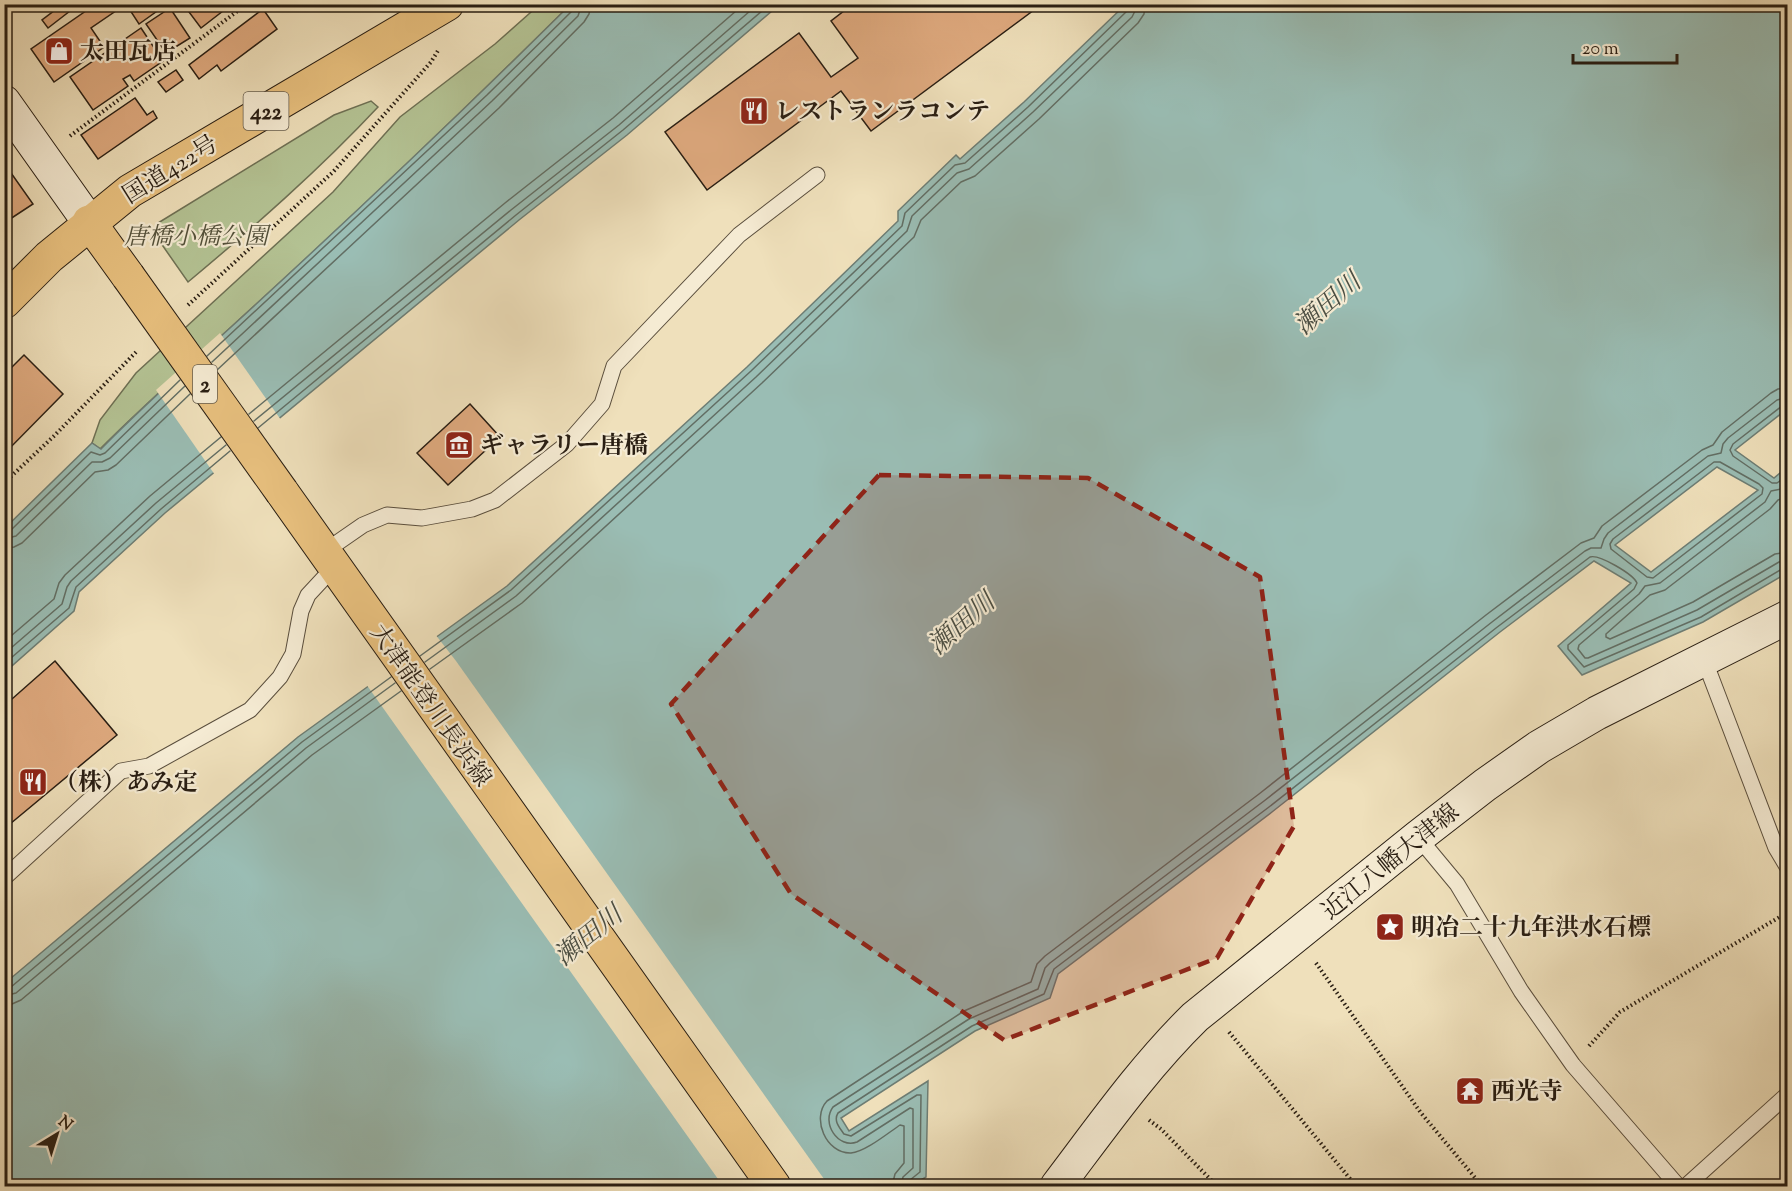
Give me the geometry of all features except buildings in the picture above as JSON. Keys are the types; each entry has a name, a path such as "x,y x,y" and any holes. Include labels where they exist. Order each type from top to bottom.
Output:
{"main road":[{"name":"国道422号","path":"4,302 49,256 130,191 441,6"},
{"path":"4,102 89,222"},
{"name":"大津能登川長浜線","path":"89,222 774,1186"},
{"name":"近江八幡大津線","path":"1057,1186 1123,1098 1167,1045 1208,1007 1485,785 1539,747 1597,713 1788,617"}],"lane":[{"path":"4,878 121,771 149,766 250,710 280,677 292,654 304,603 329,559 363,525 387,515 422,518 471,509 495,500 567,444 602,404 614,366 739,235 817,175"},
{"path":"1704,659 1776,848 1788,868"},
{"path":"1419,837 1457,884 1521,990 1573,1065 1678,1186"},
{"path":"1686,1186 1788,1094"}],"path":[{"path":"64,141 247,4"},
{"path":"182,310 333,172 430,62 441,45 441,6"},
{"path":"4,483 54,436 141,347"},
{"path":"1573,1065 1620,1012 1788,912"},
{"path":"1297,935 1421,1113 1482,1186"},
{"path":"1208,1007 1356,1186"},
{"path":"1123,1098 1161,1129 1217,1186"}],"highlighted area":[{"path":"879,475 1088,478 1260,577 1294,826 1217,958 1004,1040 791,894 671,704"}],"green space":[{"path":"539,5 570,5 359,209 100,449 92,443 100,420 136,373 333,192 400,117 495,44"},
{"name":"唐橋小橋公園","path":"371,101 378,107 333,153 262,219 188,282 158,239 158,223 334,115"}],"water":[{"path":"570,5 779,5 627,135 519,220 165,513 79,592 74,611 5,672 5,528 92,443 101,449 402,168"},
{"name":"瀬田川","path":"1125,5 1787,5 1787,409 1735,450 1774,478 1787,467 1787,573 1703,622 1582,675 1558,646 1631,583 1594,561 1272,812 1058,974 1050,998 975,1031 841,1118 849,1131 928,1081 926,1177 911,1186 5,1186 4,984 298,737 507,586 747,367 898,221 898,211 956,155 960,159 1024,102","holes":["1717,467 1758,490 1651,572 1615,545"]}],"pier":[{"path":"220,333 281,420 215,475 156,390"},
{"path":"435,634 829,1186 723,1186 366,684"}],"place":[{"name":"太田瓦店","path":"59,51"},
{"name":"レストランラコンテ","path":"754,111"},
{"name":"ギャラリー唐橋","path":"459,445"},
{"name":"（株）あみ定","path":"33,782"},
{"name":"明冶二十九年洪水石標","path":"1390,927"},
{"name":"西光寺","path":"1470,1091"}]}
